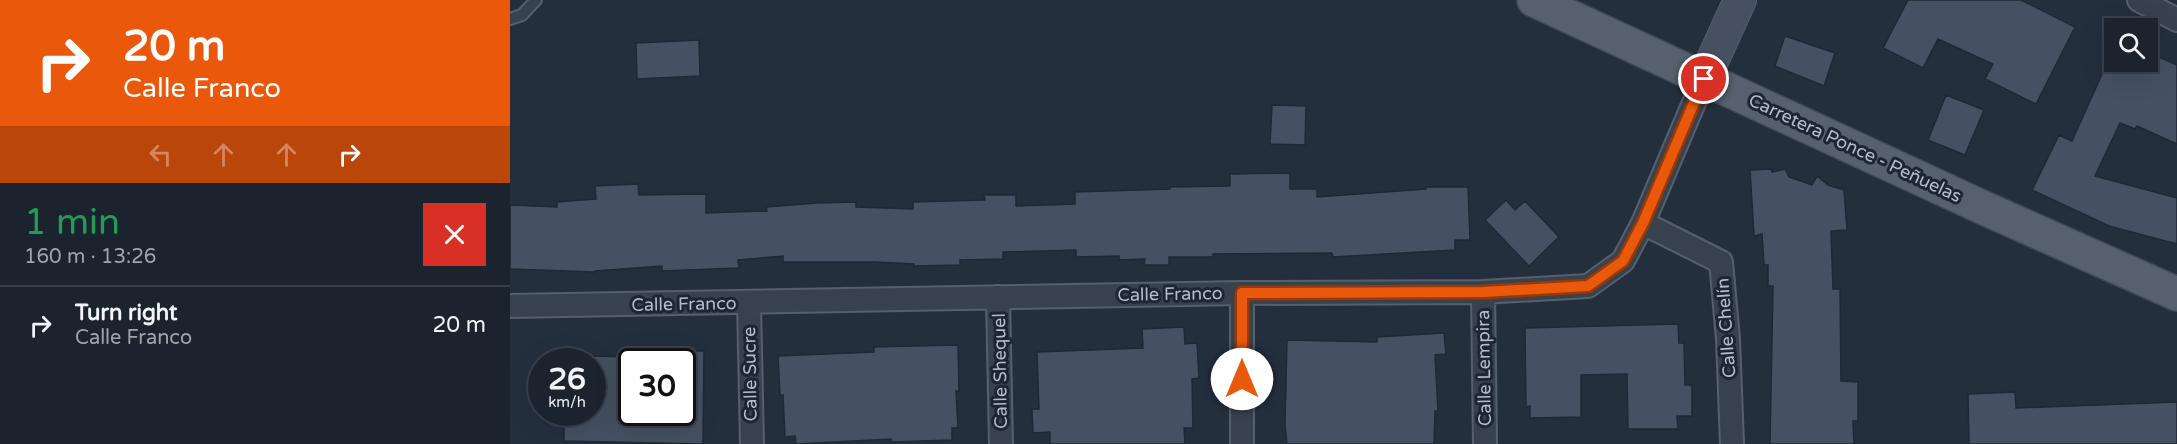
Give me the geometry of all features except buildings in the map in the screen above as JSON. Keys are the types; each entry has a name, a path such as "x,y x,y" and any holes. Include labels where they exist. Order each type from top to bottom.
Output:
{"main road":[{"name":"Carretera Ponce - Peñuelas","path":"1534,0 2177,294"}],"street":[{"path":"1704,79 1740,0"},
{"path":"2139,0 2177,20"},
{"name":"Calle Franco","path":"510,306 1242,293 1483,292 1588,286 1623,261 1643,223 1704,79"},
{"name":"Calle Chelín","path":"1643,223 1720,262 1728,339 1732,444"},
{"name":"Calle Lempira","path":"1483,292 1485,444"},
{"path":"1242,293 1242,444"},
{"name":"Calle Shequel","path":"998,297 1001,444"},
{"name":"Calle Sucre","path":"749,303 752,444"}],"lane":[{"path":"510,19 522,15 536,0"}],"route":[{"path":"1242,379 1242,293 1483,292 1588,286 1623,261 1643,223 1704,79"}]}
